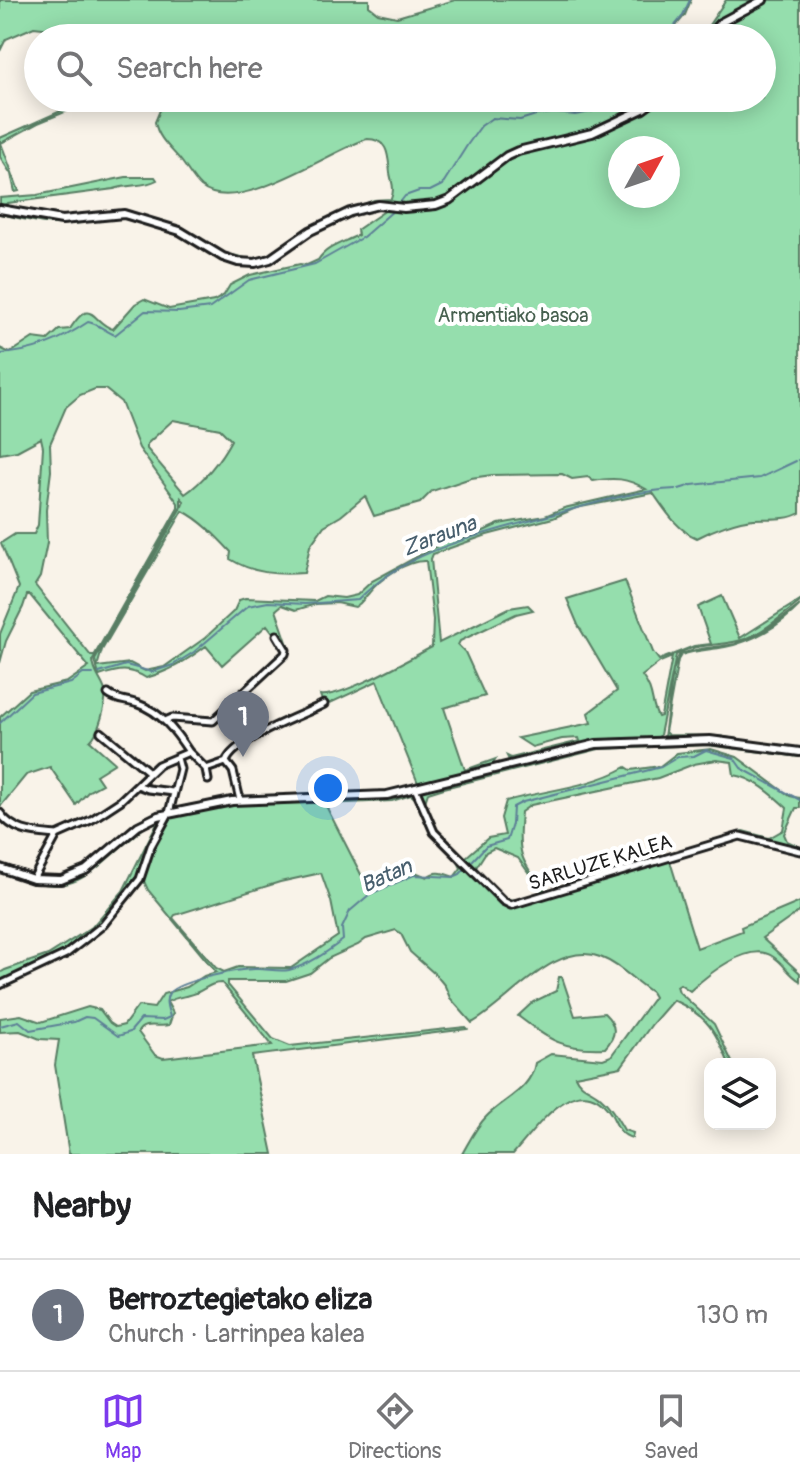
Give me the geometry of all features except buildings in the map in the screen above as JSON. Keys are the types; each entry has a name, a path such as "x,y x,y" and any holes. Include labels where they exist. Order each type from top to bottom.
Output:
{"street":[{"path":"721,24 728,17 763,0"},
{"path":"0,209 62,220 124,214 180,231 223,257 255,263 270,259 310,231 350,212 378,205 404,208 436,205 449,200 495,163 518,151 592,133 637,112"},
{"path":"165,721 172,718 213,721 285,654 281,638 277,635"},
{"path":"108,694 112,698 138,704 165,721 206,769 208,780"},
{"path":"206,769 226,762 242,743 324,704"},
{"path":"101,732 149,772"},
{"path":"0,868 33,879 54,881 78,875 138,826 214,799 366,798 596,744 710,740 800,752"},
{"path":"0,813 9,824 22,831 57,835 91,820 120,801 158,765 189,752"},
{"path":"0,985 66,954 103,925 140,879 151,846 169,813 180,769 177,758"},
{"path":"226,762 233,771 240,800"},
{"path":"137,785 173,792"},
{"name":"SARLUZE KALEA","path":"415,788 434,832 503,901 511,905 740,836 748,835 800,851"},
{"path":"33,879 57,835"}],"green space":[{"path":"0,0 369,0 369,6 378,13 397,17 455,0 691,0 678,24 24,24 24,31 6,39 0,51"},
{"name":"Armentiako basoa","path":"726,0 800,0 800,513 783,518 740,521 697,538 677,525 653,493 576,508 553,518 487,535 433,554 439,643 509,608 528,605 533,610 516,614 460,641 458,645 465,652 485,696 444,708 465,770 496,759 492,765 418,783 377,681 324,706 320,695 343,691 432,647 433,620 426,561 411,563 395,571 355,607 337,603 316,604 296,610 282,605 276,610 288,645 279,631 274,634 267,625 222,665 206,646 178,665 146,678 123,671 99,676 95,660 181,509 184,501 181,498 181,507 93,660 105,696 99,725 90,741 115,763 96,775 102,784 89,791 76,805 50,767 26,775 0,807 0,717 29,691 67,682 89,667 30,595 27,595 6,641 0,663 0,634 19,587 1,543 15,534 34,534 38,525 43,447 41,438 17,451 0,454 0,348 10,353 33,338 48,340 59,330 70,329 77,319 88,312 113,329 135,304 144,299 169,309 214,301 224,295 230,285 250,275 307,265 318,260 331,248 358,235 357,230 386,210 368,209 394,206 379,204 356,209 311,229 275,256 253,262 221,254 182,230 126,214 56,221 0,210 0,207 54,219 125,213 186,230 217,251 253,260 270,256 303,232 331,218 374,200 391,199 393,186 388,155 383,145 367,139 260,188 237,194 217,194 201,187 166,144 155,122 159,112 632,112 622,116 624,119 639,112 776,112 776,24 710,24","holes":["105,389 121,402 139,448 178,503 178,508 94,656 91,656 35,585 40,577 47,543 50,444 66,407 80,395","173,420 220,429 231,440 211,470 185,494 147,449 147,444","562,474 572,479 620,479 646,489 564,508 545,516 499,524 470,537 444,542 372,581 357,595 344,598 325,596 315,601 239,600 234,611 205,638 164,667 145,671 130,663 97,667 102,650 183,511 214,535 231,552 230,559 239,564 266,572 304,573 310,546 324,526 365,496 374,516 420,503 432,491 471,478"]},
{"path":"65,112 1,143 19,191 15,192 11,174 0,157 0,138"},
{"path":"126,177 155,177 157,180 147,184 8,203 0,207 0,198 37,195"},
{"path":"0,213 52,223 125,217 185,235 227,260 255,264 272,260 314,233 269,262 256,265 244,265 223,259 184,236 132,220 114,218 54,224"},
{"path":"625,581 659,660 694,646 711,644 698,607 722,596 740,638 800,602 745,639 692,648 676,655 658,738 604,740 510,762 507,756 511,758 580,741 579,738 562,739 532,747 518,738 591,723 588,713 617,691 578,625 567,599","holes":["672,657 661,716 658,717 642,676"]},
{"path":"800,605 775,626 756,637 735,644 753,637"},
{"path":"735,644 681,655 665,732 668,735 718,736 800,749 712,737 664,737 673,671 679,655 692,650"},
{"path":"697,742 800,757 707,745 599,749 428,793 425,802 435,828 465,858 488,838 505,835 501,818 506,801 583,784 626,767 631,770 660,766 677,753 711,749 737,757 790,796 800,798 800,808 796,808 784,834 787,841 800,847 800,850 740,834 515,903 506,902 437,834 419,792 594,747","holes":["716,760 732,762 734,775 756,783 787,808 783,830 769,838 743,831 552,890 545,890 529,871 522,854 520,836 521,812 531,805 658,778 694,764","494,848 518,858 543,893 518,899 504,898 498,893 475,869 486,852"]},
{"path":"411,792 416,796 431,829 509,907 669,858 697,948 742,931 741,927 800,902 800,911 762,938 800,973 800,981 772,956 762,953 751,953 728,962 690,991 680,984 677,986 679,992 714,1024 730,1058 727,1058 709,1025 673,1000 621,1067 575,1076 607,1104 624,1130 633,1133 632,1138 620,1131 609,1111 597,1099 584,1095 558,1106 513,1154 462,1154 482,1121 528,1080 535,1063 551,1054 603,1059 611,1056 654,997 614,964 583,954 549,965 472,1023 450,998 436,975 410,952 396,930 366,939 329,958 310,973 286,981 228,981 228,985 273,1039 290,1046 467,1029 252,1056 273,1154 69,1154 55,1065 59,1040 40,1039 20,1031 0,1032 0,1018 21,1015 41,1022 88,1007 100,1010 116,1027 124,1025 138,1006 154,1008 163,994 187,987 216,972 148,890 142,877 158,837 172,815 221,804 372,799","holes":["411,795 417,800 432,833 456,858 461,868 454,877 443,873 427,877 408,869 391,884 370,892 325,804 392,801","321,873 338,936 291,968 238,967 224,972 216,968 173,918 280,882","222,983 272,1045 163,1058 155,1055 138,1032 148,1026 169,1025 173,1013 167,1002"]},
{"path":"165,817 136,882 103,923 65,952 0,983 0,973 48,955 92,927 123,891 158,821 144,828 88,874 64,884 34,882 0,869 40,882 70,880 98,865 136,832 150,823"},
{"path":"559,977 562,977 575,1016 604,1013 611,1022 612,1039 605,1048 578,1047 558,1042 518,1016 533,1002 556,991"}],"waterway":[{"path":"676,24 690,0"},
{"path":"398,205 405,196 442,185 481,126 492,118 520,120 536,115 591,112"},
{"path":"0,354 46,344 88,322 115,335 145,311 179,312 210,308 249,280 315,264 363,237 394,210"},
{"name":"Zarauna","path":"679,489 760,478 796,461"},
{"name":"Zarauna","path":"99,673 126,665 152,672 173,665 194,652 248,606 268,602 305,604 358,600 400,567 448,545 612,499 676,489"},
{"name":"Zarauna","path":"0,723 32,693 71,683 83,674 93,674"},
{"name":"Batan","path":"0,1026 19,1021 30,1030 85,1017 93,1018 118,1036 130,1032 141,1019 163,1020 170,1017 167,1005 169,993 185,984 238,971 285,971 296,968 318,958 343,940 342,928 350,911 370,894 414,875 453,877 460,874 486,846 507,840 513,807 661,767 678,757 694,756 706,750 734,758 741,768 800,800"}],"place":[{"name":"Berroztegietako eliza","path":"243,757"}]}
